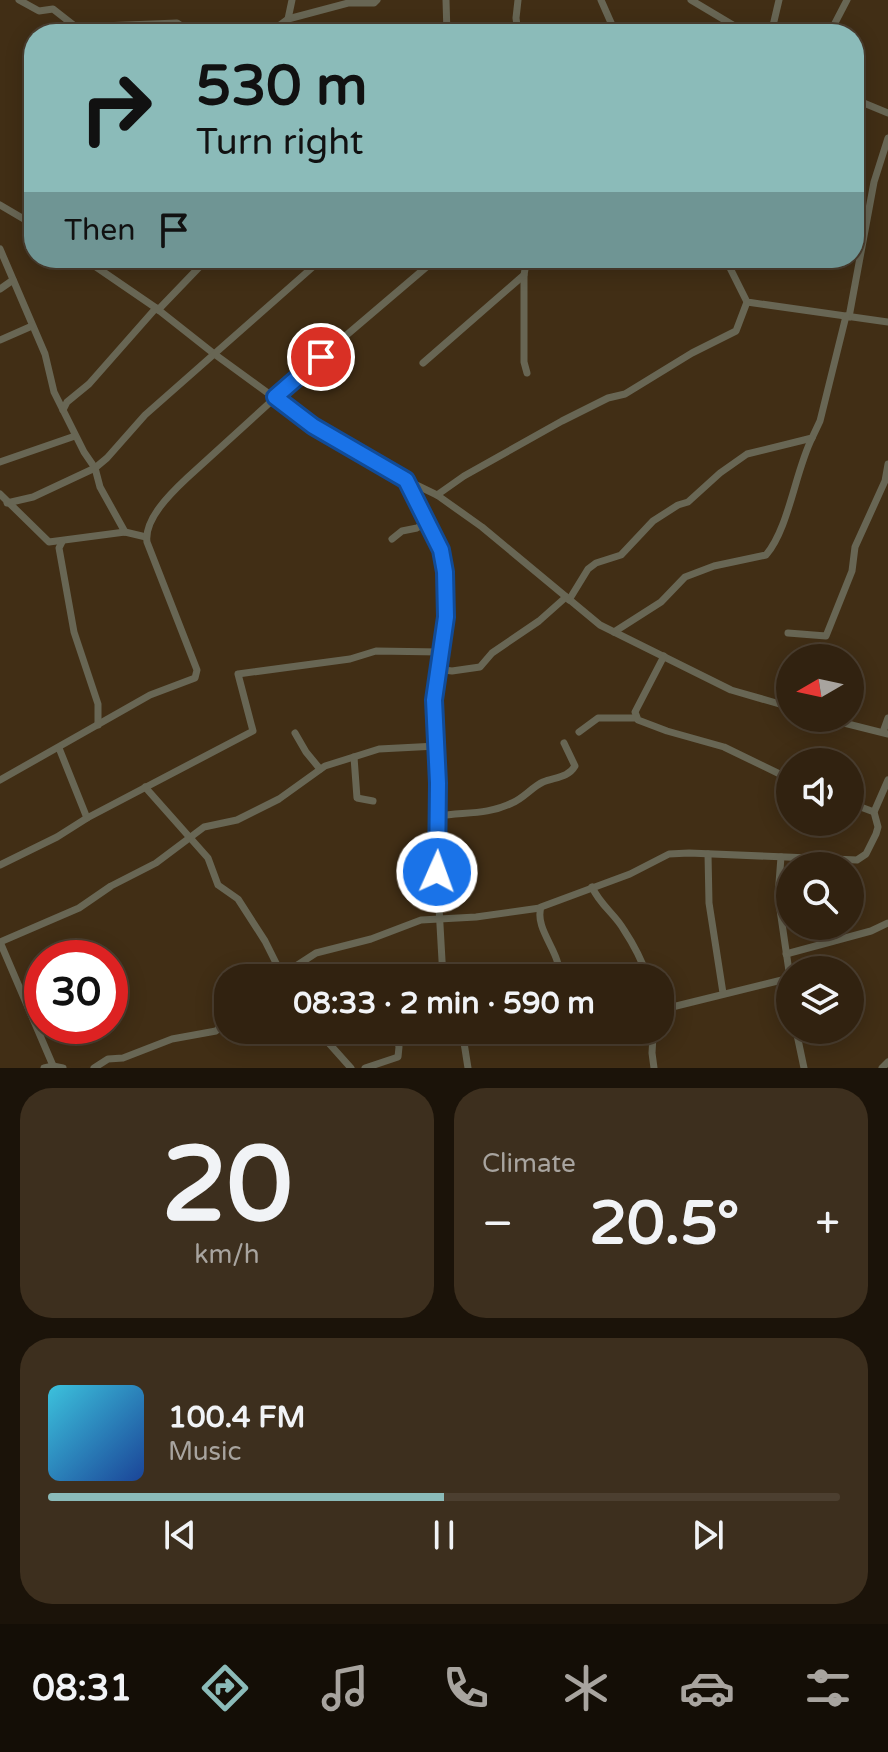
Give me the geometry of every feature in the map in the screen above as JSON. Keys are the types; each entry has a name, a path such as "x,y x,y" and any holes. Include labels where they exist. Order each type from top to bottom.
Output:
{"street":[{"path":"19,0 39,11 53,9 72,24"},
{"path":"288,19 292,0"},
{"path":"281,24 288,19 348,3 374,3 377,0"},
{"path":"446,0 447,24"},
{"path":"517,24 518,0"},
{"path":"601,0 612,24"},
{"path":"691,0 731,24"},
{"path":"773,24 779,0"},
{"path":"835,23 847,0"},
{"path":"152,24 178,24"},
{"path":"864,103 888,113"},
{"path":"864,234 874,182 888,138"},
{"path":"0,205 24,219"},
{"path":"0,249 45,354 51,383 125,532"},
{"path":"98,268 313,426 433,494 509,548 567,598 614,632 731,690 776,703"},
{"path":"63,405 89,384 198,268"},
{"path":"7,503 33,497 95,468 145,415 311,268"},
{"path":"0,780 150,695 190,681 198,674 146,537 148,526 172,492 275,397 425,268"},
{"path":"525,268 524,362 527,373"},
{"path":"421,507 433,494 562,421 608,398 625,394 692,353 736,331 747,302 730,268"},
{"path":"614,632 661,602 685,577 714,566 766,555 781,533 787,507 820,421 857,268"},
{"path":"423,363 524,275"},
{"path":"0,289 13,280"},
{"path":"747,302 888,322"},
{"path":"0,340 32,326"},
{"path":"0,462 75,436"},
{"path":"436,674 480,667 492,653 567,598 588,569 621,555 653,521 688,502 747,454 812,438"},
{"path":"788,633 826,636 852,571 855,547 885,481 888,464"},
{"path":"406,480 441,550 445,572 446,617 434,700 442,964"},
{"path":"0,494 49,542 60,545 125,532 146,537"},
{"path":"392,539 397,533 417,528 427,521"},
{"path":"60,545 74,632 98,704 98,725"},
{"path":"0,865 253,731 238,674 339,661 376,651 440,652"},
{"path":"636,718 640,699 664,656"},
{"path":"579,732 598,718 636,718 658,728 724,747 776,772"},
{"path":"864,728 886,733 888,718"},
{"path":"295,733 320,769"},
{"path":"439,816 473,814 505,807 540,783 563,777 575,766 564,743"},
{"path":"54,1067 0,942 79,908 111,886 156,863 204,827 237,820 265,806 320,769 379,749 437,746"},
{"path":"59,748 87,818"},
{"path":"354,757 357,798 373,801"},
{"path":"864,855 878,827 874,812 888,780"},
{"path":"145,787 208,858 218,885 238,899 276,964"},
{"path":"864,808 874,812"},
{"path":"300,964 316,953 371,939 421,920 476,917 540,908 630,874 669,854 776,857"},
{"path":"708,854 709,903 723,993"},
{"path":"592,887 624,929 643,964"},
{"path":"540,908 542,925 558,964"},
{"path":"784,940 786,954 871,931 888,923"},
{"path":"674,1006 776,982"},
{"path":"94,1068 108,1059 123,1058 172,1039 214,1031"},
{"path":"330,1044 351,1068"},
{"path":"365,1068 398,1057 398,1044"},
{"path":"464,1044 468,1068"},
{"path":"653,1044 654,1068"},
{"path":"799,1044 804,1068"},
{"path":"882,1068 888,1062"},
{"path":"44,1068 63,1068"}],"route":[{"path":"321,357 275,397 313,426 406,480 443,556 446,617 434,700 439,834 437,872"}]}
